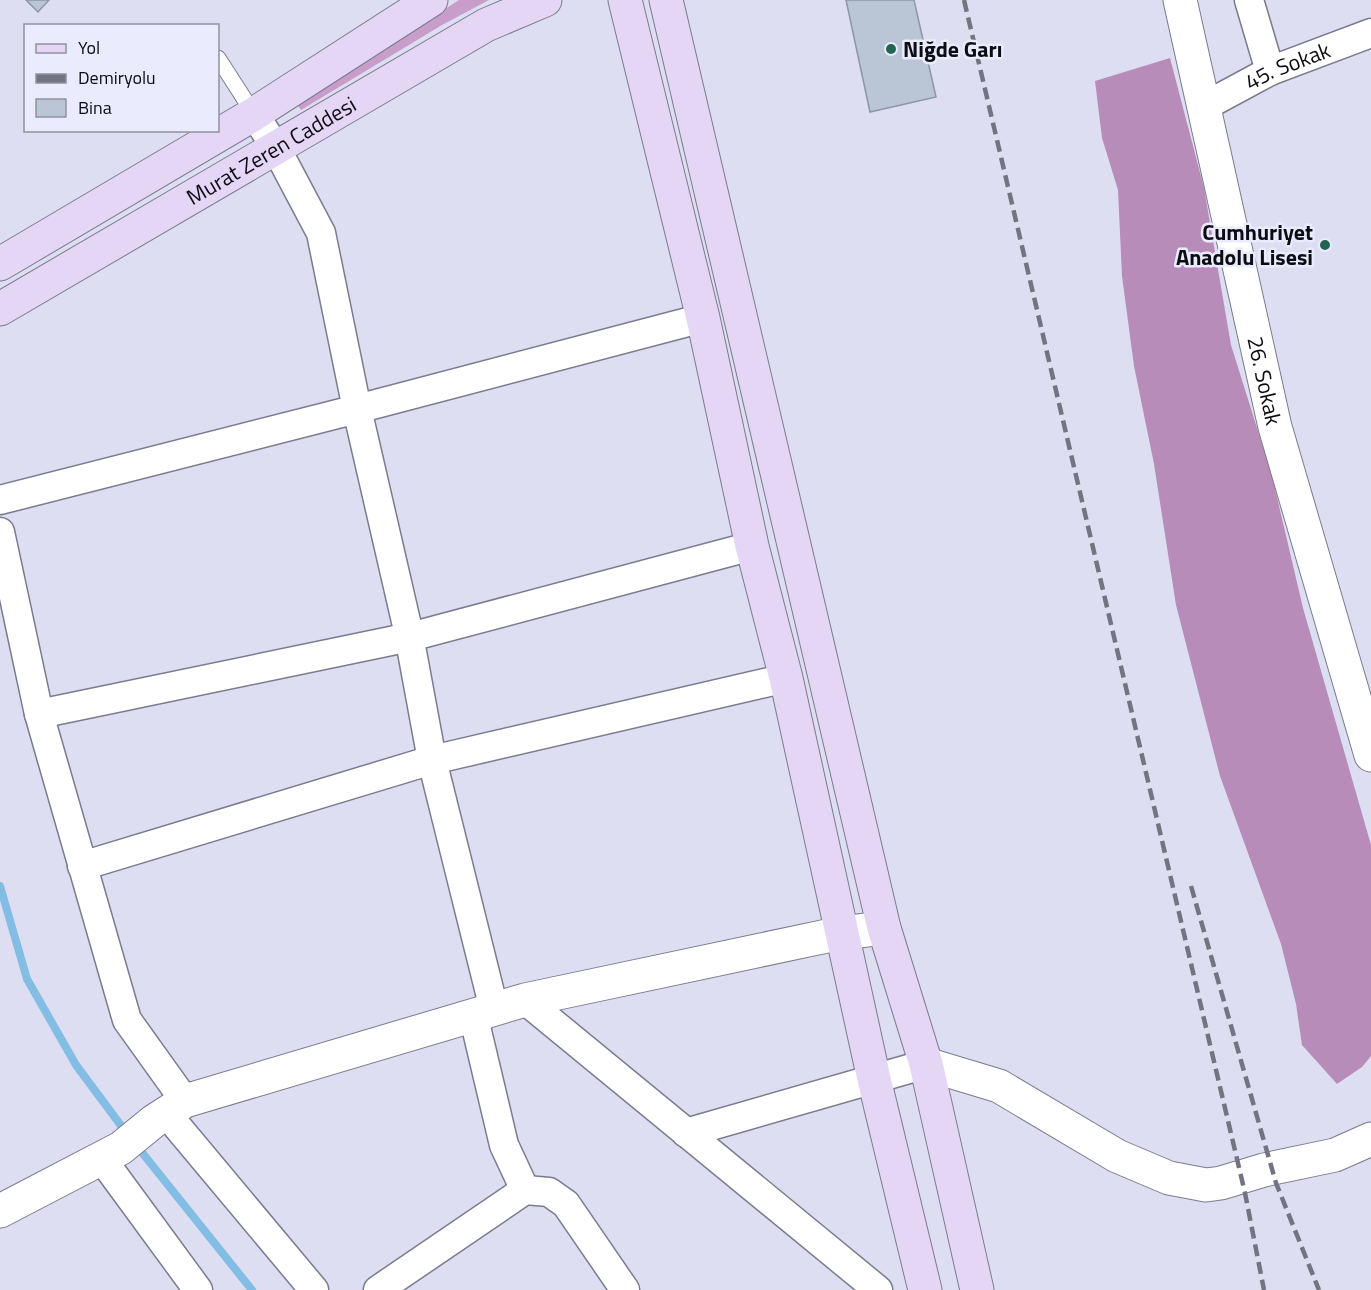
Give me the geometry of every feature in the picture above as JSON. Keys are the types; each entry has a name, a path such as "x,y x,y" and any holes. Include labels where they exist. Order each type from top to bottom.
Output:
{"main road":[{"name":"Murat Zeren Caddesi","path":"0,264 254,114 431,0"},
{"name":"Murat Zeren Caddesi","path":"0,309 486,26 545,0"},
{"path":"625,0 703,318 752,546 786,678 874,1079 925,1290"},
{"path":"666,0 884,928 926,1064 977,1290"}],"street":[{"name":"26. Sokak","path":"1180,0 1275,427 1371,755"},
{"path":"1249,0 1270,71"},
{"name":"45. Sokak","path":"1205,106 1270,71 1371,33"},
{"path":"254,114 276,148 321,233 357,410 410,637 432,760 497,1008 504,1145 525,1190"},
{"path":"0,500 357,410 703,318"},
{"path":"0,532 39,714 127,1020 168,1112 314,1290"},
{"path":"39,714 410,637 752,546"},
{"path":"82,866 432,760 786,678"},
{"path":"0,1211 112,1154 168,1112 497,1008 841,933 884,928"},
{"path":"497,1008 686,1133 878,1290"},
{"path":"686,1133 926,1064 999,1086 1117,1156 1169,1178 1206,1185 1335,1155 1371,1139"},
{"path":"112,1154 198,1290"},
{"path":"378,1290 525,1190 549,1192 566,1204 625,1290"}],"lane":[{"path":"219,60 254,114"}],"shaded area":[{"path":"459,0 489,0 442,25 301,110 297,104"},
{"path":"1170,58 1204,188 1231,345 1272,476 1303,608 1371,845 1371,1056 1362,1067 1337,1084 1302,1045 1296,1004 1281,944 1220,776 1176,605 1154,464 1134,366 1122,276 1118,190 1102,138 1095,81"}],"building":[{"path":"26,0 49,0 38,12"},
{"name":"Niğde Garı","path":"846,0 914,0 936,97 870,112"}],"waterway":[{"path":"0,886 27,979 76,1065 128,1135"},
{"path":"136,1145 252,1290"}],"railway":[{"path":"964,0 1245,1193 1264,1290"},
{"path":"1191,886 1276,1183 1319,1290"}],"place":[{"name":"Niğde Garı","path":"891,49"},
{"name":"Cumhuriyet Anadolu Lisesi","path":"1325,245"}]}
